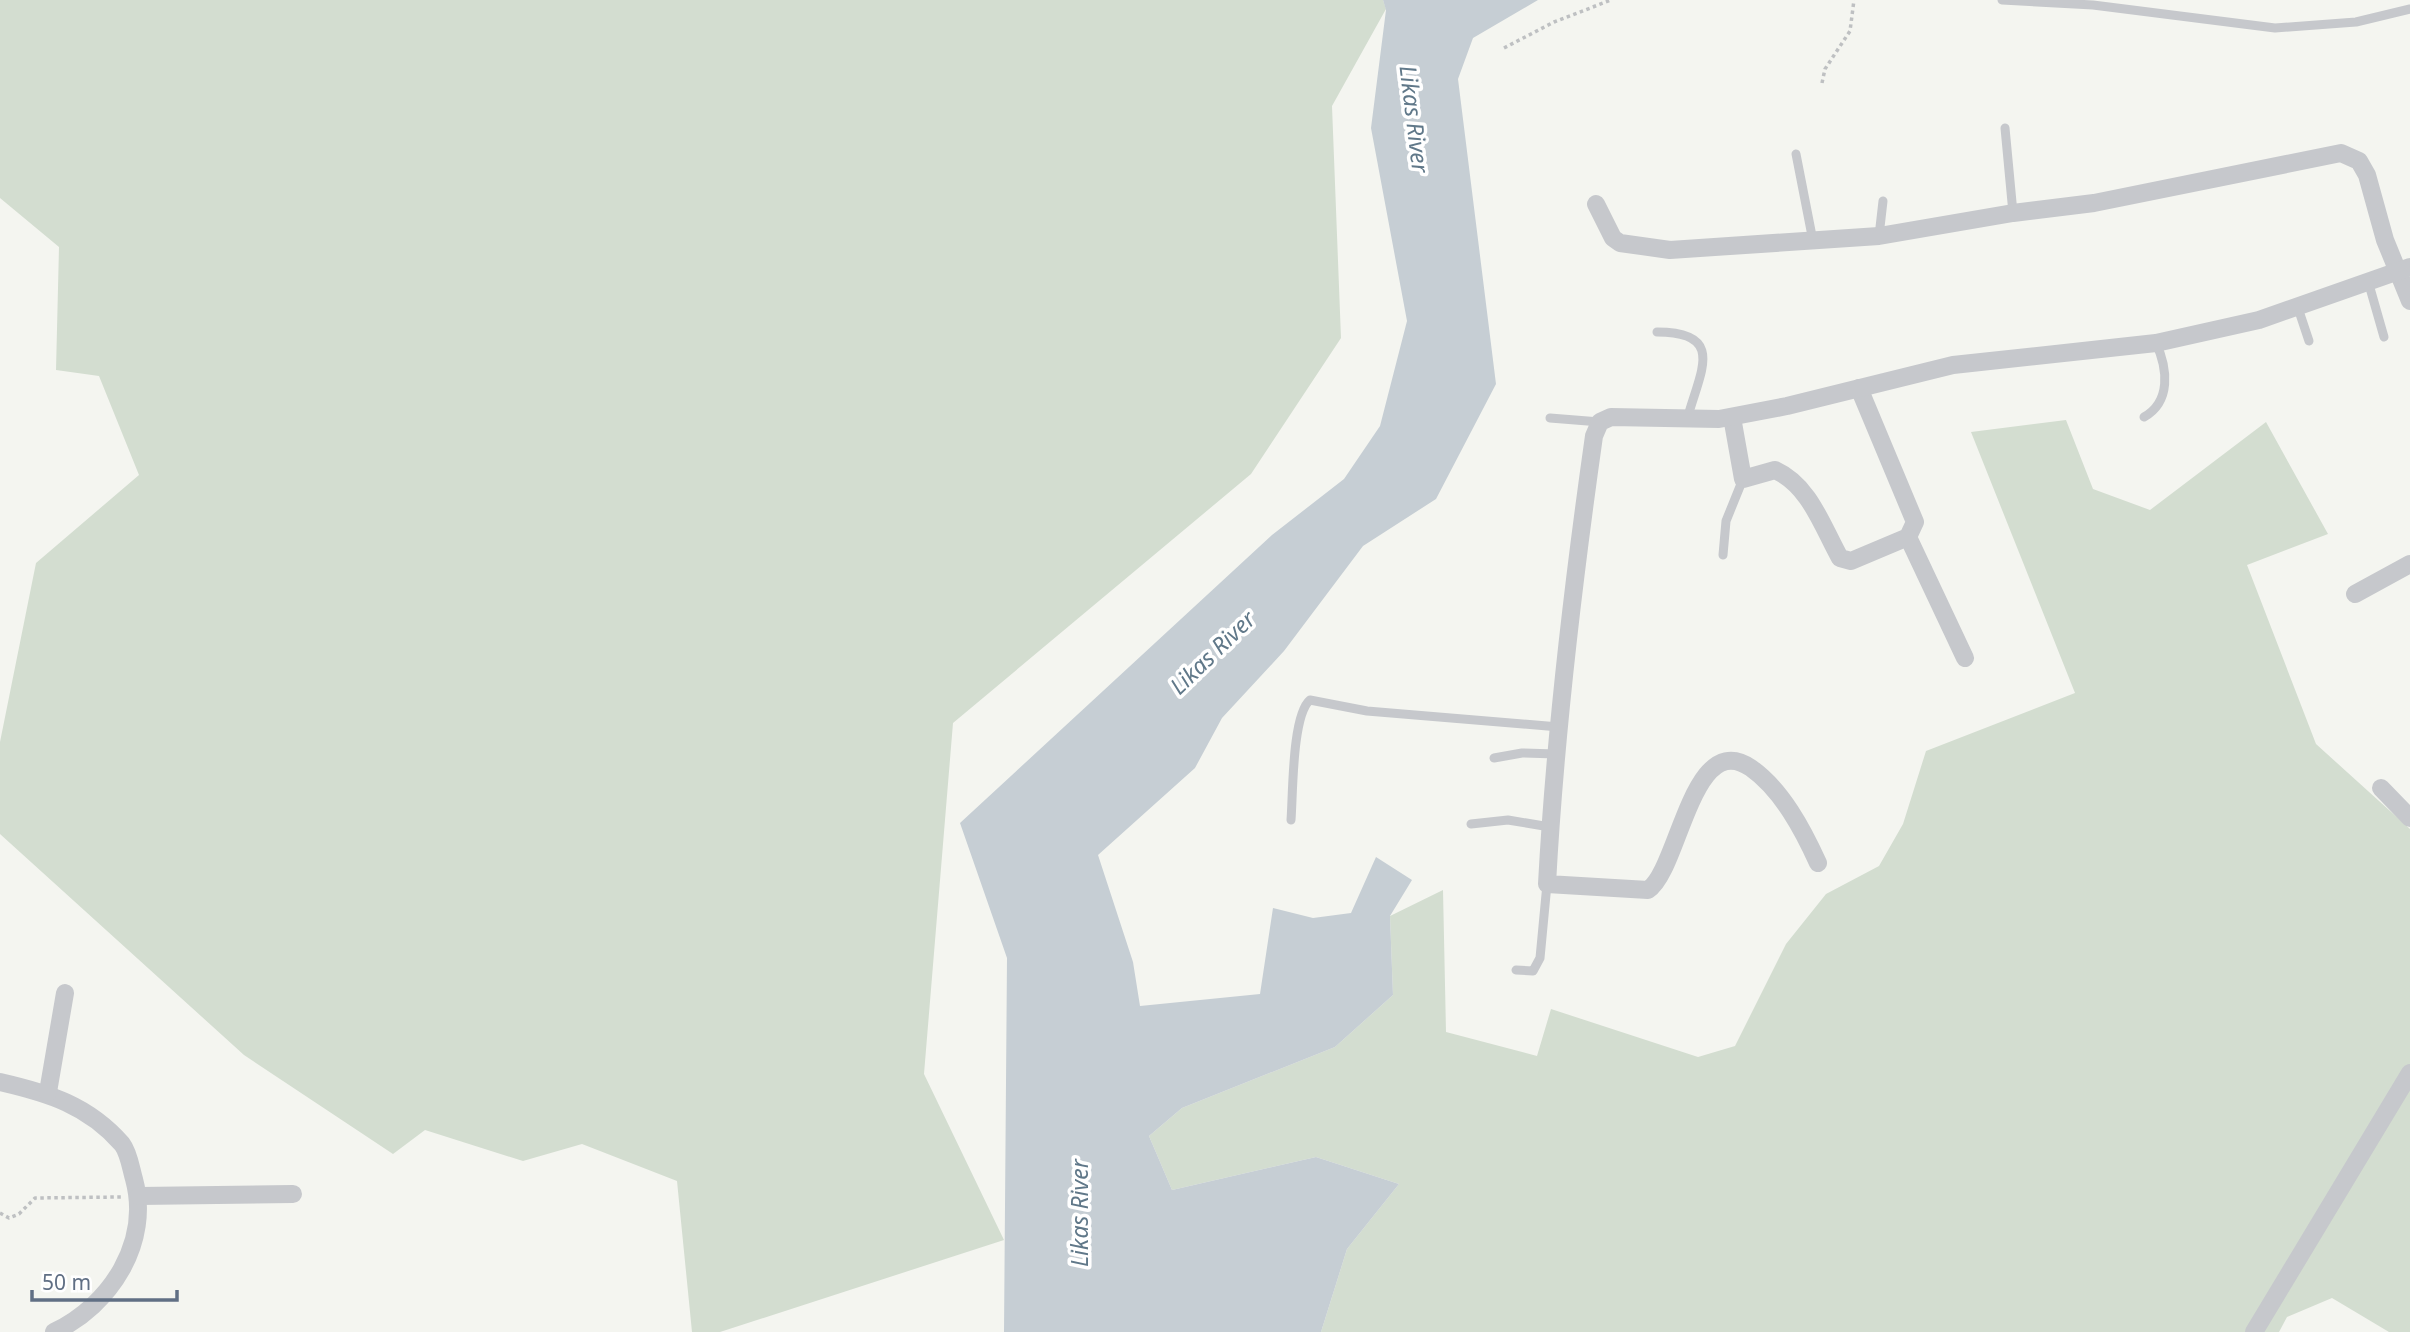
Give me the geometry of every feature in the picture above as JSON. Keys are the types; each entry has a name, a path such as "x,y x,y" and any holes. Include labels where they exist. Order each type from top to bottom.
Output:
{"street":[{"path":"1596,204 1613,238 1629,244 1670,250 1813,241 1879,236 2013,212 2118,199 2341,153 2359,161 2367,175 2385,240 2404,268 2410,301"},
{"path":"1818,863 1805,834 1778,794 1758,773 1738,761 1723,763 1702,780 1664,874 1648,890 1547,884 1556,754 1582,519 1594,436 1600,422 1611,417 1732,417 1954,365 2156,343 2227,329 2298,308 2404,268"},
{"path":"1732,417 1743,479 1776,470 1789,476 1803,491 1839,558 1852,561 1908,537 1914,530 1913,511 1859,388"},
{"path":"1908,537 1965,658"},
{"path":"2355,594 2410,564"},
{"path":"2381,788 2410,818"},
{"path":"48,1093 65,993"},
{"path":"2254,1332 2410,1073"},
{"path":"0,1082 48,1093 89,1114 124,1147 139,1196 138,1227 117,1277 103,1299 54,1332"},
{"path":"139,1196 293,1194"}],"lane":[{"path":"2002,0 2093,5 2275,28 2356,22 2410,9"},
{"path":"2006,128 2013,212"},
{"path":"1796,154 1813,241"},
{"path":"1879,236 1883,201"},
{"path":"2368,281 2384,337"},
{"path":"2298,308 2309,341"},
{"path":"1657,332 1683,332 1697,339 1702,352 1688,416"},
{"path":"2144,417 2156,410 2165,387 2156,343"},
{"path":"1550,418 1600,422"},
{"path":"1723,555 1726,521 1743,479"},
{"path":"1291,820 1299,723 1303,706 1310,700 1367,712 1559,727"},
{"path":"1494,758 1522,753 1556,754"},
{"path":"1471,824 1508,820 1550,827"},
{"path":"1516,970 1533,971 1540,958 1547,884"}],"path":[{"path":"1504,48 1554,22 1611,0"},
{"path":"1822,83 1825,69 1850,31 1854,0"},
{"path":"0,1213 9,1218 19,1214 34,1198 139,1196"}],"shaded area":[{"path":"0,0 1383,0 1386,9 1332,106 1341,338 1251,474 953,723 924,1074 1004,1240 720,1332 692,1332 677,1181 582,1144 523,1161 425,1130 393,1154 244,1055 0,834 0,742 36,563 139,475 99,376 56,370 59,247 0,198"},
{"path":"2066,420 2093,489 2150,510 2266,422 2328,534 2247,565 2316,744 2410,829 2410,1332 2389,1332 2332,1298 2287,1317 2279,1332 1321,1332 1347,1249 1399,1184 1316,1157 1172,1190 1149,1136 1182,1108 1335,1047 1393,995 1390,916 1443,890 1446,1032 1537,1056 1551,1009 1698,1057 1735,1046 1786,944 1826,894 1879,866 1903,824 1926,751 2075,693 1971,432"}],"water":[{"name":"Likas River","path":"1383,0 1538,0 1473,38 1458,79 1496,384 1436,499 1363,546 1284,651 1222,718 1195,768 1098,855 1133,962 1140,1006 1260,994 1273,908 1313,918 1351,913 1376,857 1412,880 1390,916 1393,995 1335,1047 1182,1108 1149,1136 1172,1190 1316,1157 1399,1184 1347,1249 1321,1332 1004,1332 1007,958 960,823 1272,535 1344,479 1380,426 1407,321 1371,128 1386,10"}]}
